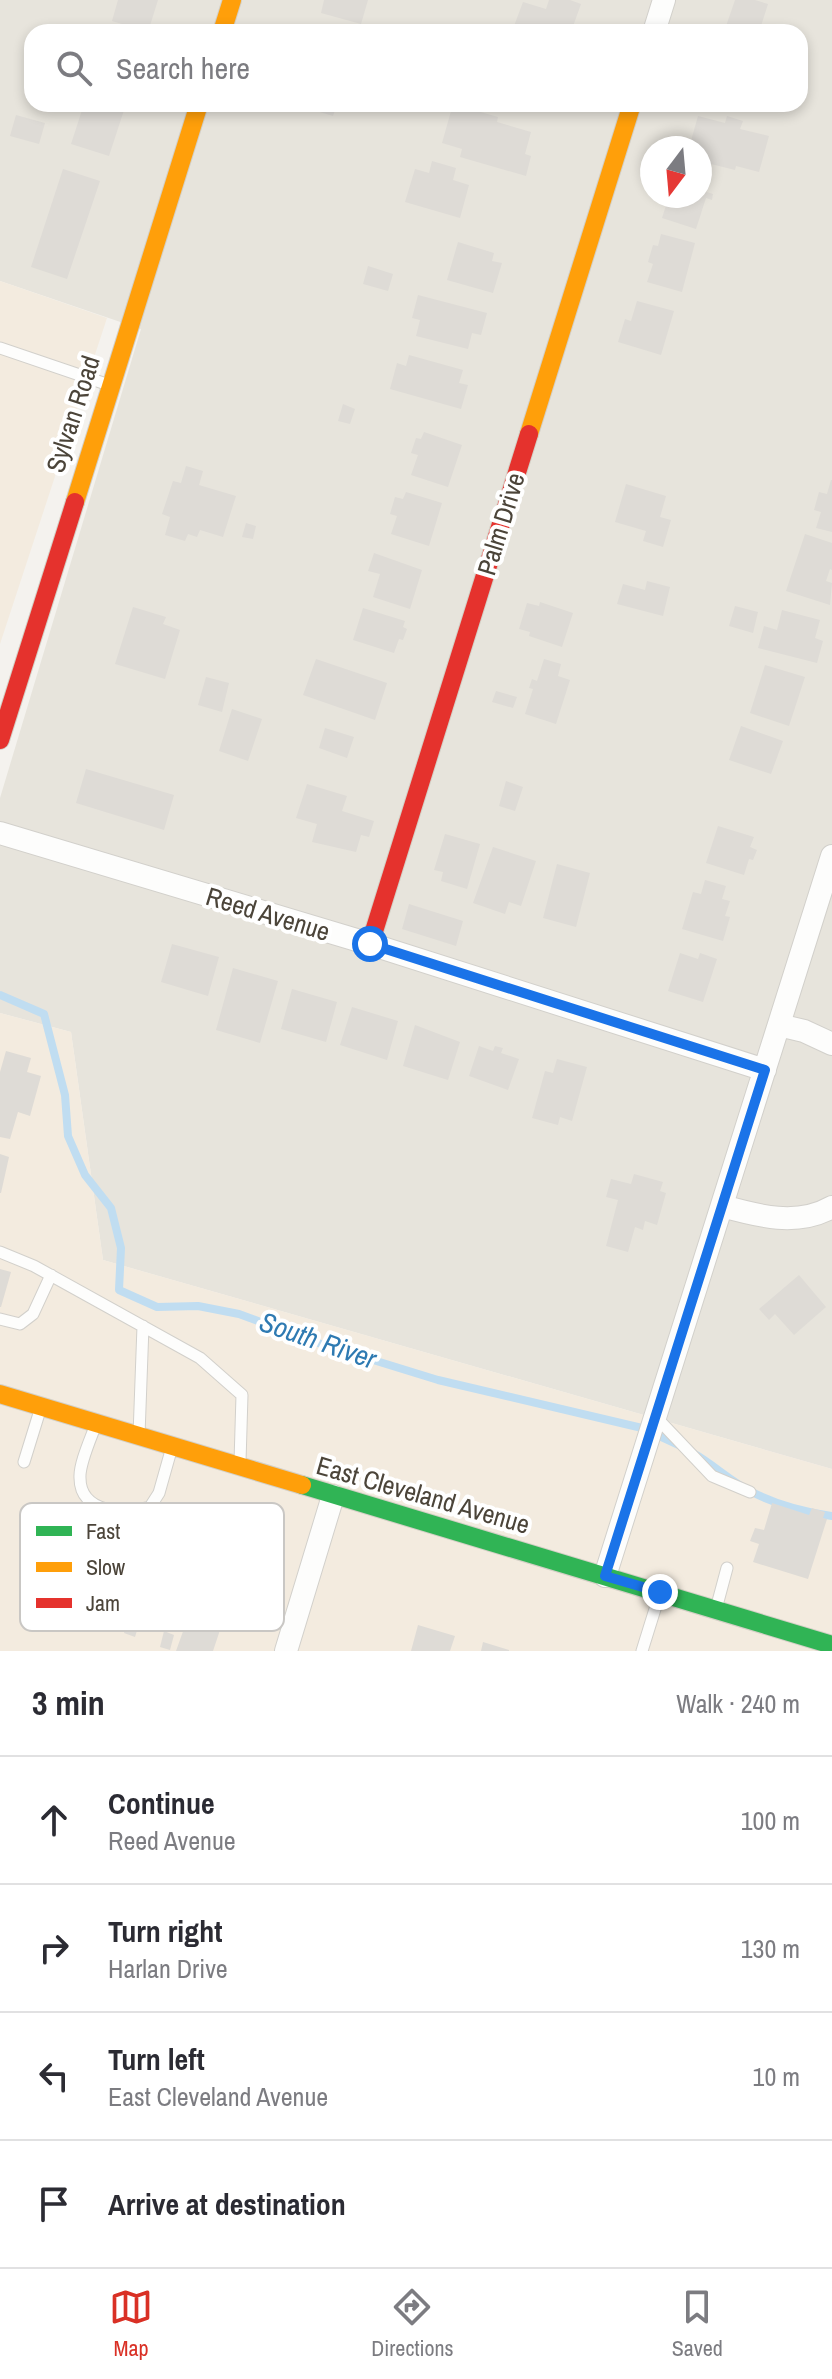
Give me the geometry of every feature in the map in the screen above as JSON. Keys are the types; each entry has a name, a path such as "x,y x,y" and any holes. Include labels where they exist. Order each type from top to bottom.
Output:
{"main road":[{"path":"224,24 232,0"},
{"name":"Sylvan Road","path":"0,740 196,112"},
{"name":"Palm Drive","path":"370,944 630,112"},
{"name":"East Cleveland Avenue","path":"0,1394 832,1645"}],"street":[{"path":"656,24 664,0"},
{"name":"Reed Avenue","path":"0,833 370,944 765,1070"},
{"path":"605,1576 832,856"},
{"path":"779,1025 804,1031 832,1044"},
{"path":"722,1206 757,1216 785,1219 810,1216 832,1207"},
{"path":"286,1651 333,1496"}],"lane":[{"path":"0,348 110,385"},
{"path":"0,1252 51,1275 200,1358 242,1395 240,1467"},
{"path":"0,1319 20,1324 33,1314 51,1275"},
{"path":"139,1436 143,1326"},
{"path":"24,1462 41,1406"},
{"path":"655,1416 712,1476 750,1492"},
{"path":"94,1503 85,1494 80,1478 96,1423"},
{"path":"153,1503 159,1493 172,1447"},
{"path":"715,1609 727,1568"},
{"path":"642,1651 660,1592"}],"shaded area":[{"path":"0,0 832,0 832,1469 103,1260 71,1032 0,1013 0,798 141,329 0,281"},
{"path":"0,281 107,318 0,644"},
{"path":"0,1013 71,1032 103,1260 832,1469 832,1651 0,1651"}],"building":[{"path":"118,0 158,0 150,24 112,21"},
{"path":"324,0 368,0 361,24 321,13"},
{"path":"549,0 570,0 581,4 574,24 515,24 523,2 546,9"},
{"path":"735,0 755,0 768,4 762,24 727,24"},
{"path":"81,112 123,112 109,156 71,144"},
{"path":"451,112 481,112 498,117 497,122 531,132 525,154 531,156 526,176 460,157 462,149 442,143"},
{"path":"16,115 45,123 39,144 10,136"},
{"path":"698,116 725,123 727,116 743,121 740,129 769,136 759,172 712,164 712,136 692,136"},
{"path":"432,161 456,168 453,180 469,185 460,218 405,202 415,169 429,173"},
{"path":"63,169 100,181 67,279 31,267"},
{"path":"665,208 703,208 696,229 662,218"},
{"path":"661,234 695,243 682,292 647,282 653,264 648,262 653,245 658,246"},
{"path":"458,242 494,253 492,261 502,263 493,293 447,280"},
{"path":"368,266 393,274 388,291 363,284"},
{"path":"418,295 487,313 481,335 472,333 468,349 416,336 420,320 412,318"},
{"path":"637,301 674,311 661,355 618,342 625,319 631,321"},
{"path":"409,355 463,370 459,383 468,385 461,409 390,389 397,363 406,366"},
{"path":"343,404 355,409 350,424 338,421"},
{"path":"424,432 462,445 448,487 411,475 418,455 411,453 416,438 421,439"},
{"path":"186,466 203,471 199,485 236,496 223,537 200,530 197,537 188,534 185,541 165,535 170,517 162,514 173,481 181,483"},
{"path":"831,480 832,532 816,528 821,512 814,510 819,492 827,494"},
{"path":"626,484 666,496 660,517 671,520 663,547 643,541 646,531 615,522"},
{"path":"406,492 442,503 429,546 391,534 397,516 390,514 395,497 403,499"},
{"path":"246,523 256,526 253,539 242,537"},
{"path":"805,534 832,543 832,570 826,581 832,583 830,605 786,591"},
{"path":"374,553 422,570 410,609 373,597 380,574 368,571"},
{"path":"647,581 670,587 663,616 617,604 623,584 645,590"},
{"path":"540,602 573,613 562,647 529,636 530,632 519,629 527,603 539,606"},
{"path":"735,606 758,612 753,633 729,626"},
{"path":"133,607 166,617 163,624 180,630 165,679 115,664"},
{"path":"363,608 405,621 403,627 407,629 394,653 353,640"},
{"path":"782,610 820,620 815,638 823,641 817,663 758,648 764,626 777,630"},
{"path":"316,659 387,683 375,720 303,695"},
{"path":"544,659 561,664 558,676 570,680 556,724 525,714 533,689 529,688 532,679 537,681"},
{"path":"765,665 805,677 789,726 750,713"},
{"path":"206,677 229,683 222,712 198,705"},
{"path":"496,691 517,697 513,708 492,702"},
{"path":"232,709 262,719 248,761 219,751"},
{"path":"741,726 783,741 771,774 729,760"},
{"path":"325,728 354,737 347,758 319,748"},
{"path":"86,769 174,795 164,830 76,803"},
{"path":"506,781 523,787 515,811 499,806"},
{"path":"307,784 347,796 342,811 374,821 369,837 361,835 356,852 312,842 317,824 296,818"},
{"path":"718,826 754,837 750,847 757,850 753,860 749,859 744,875 706,863"},
{"path":"445,834 480,844 467,889 441,881 443,872 434,870"},
{"path":"493,847 536,861 521,906 509,902 505,914 473,903"},
{"path":"557,864 590,873 576,927 543,918"},
{"path":"705,880 726,886 722,899 730,901 725,916 730,917 723,941 682,929 693,892 701,894"},
{"path":"409,904 463,921 456,946 402,929"},
{"path":"172,944 219,957 208,996 161,982"},
{"path":"680,953 698,959 700,953 717,959 703,1002 668,991"},
{"path":"233,968 278,981 260,1043 216,1030"},
{"path":"292,989 337,1002 326,1042 281,1029"},
{"path":"352,1007 398,1021 387,1060 340,1045"},
{"path":"415,1025 460,1042 448,1080 403,1066"},
{"path":"479,1046 493,1051 495,1046 503,1048 501,1053 519,1059 508,1090 469,1076"},
{"path":"6,1051 31,1058 27,1072 41,1076 30,1116 18,1112 10,1139 0,1137 0,1072"},
{"path":"557,1059 587,1067 572,1121 560,1117 558,1125 532,1118 545,1071 553,1073"},
{"path":"0,1154 9,1157 1,1193 0,1193"},
{"path":"634,1174 663,1182 660,1191 666,1193 657,1225 645,1221 643,1230 635,1227 628,1252 606,1246 618,1200 606,1197 611,1179 631,1184"},
{"path":"0,1269 11,1272 1,1307 0,1307"},
{"path":"799,1275 826,1307 794,1335 775,1314 769,1320 759,1309"},
{"path":"772,1503 809,1515 812,1508 825,1512 823,1518 827,1519 808,1579 753,1562 759,1544 750,1541 755,1528 764,1530"},
{"path":"418,1625 455,1636 450,1651 411,1651"},
{"path":"125,1631 137,1631 135,1637"},
{"path":"164,1631 174,1635 170,1650 160,1647"},
{"path":"183,1631 220,1631 213,1651 176,1651"},
{"path":"483,1642 509,1650 509,1651 481,1651"}],"waterway":[{"name":"South River","path":"0,995 44,1014 65,1095 68,1136 85,1175 111,1208 121,1248 119,1290 157,1307 198,1306 239,1314 318,1343 438,1380 642,1428 681,1446"},
{"name":"South River","path":"693,1453 762,1497 832,1516"}],"traffic: fast":[{"path":"302,1485 832,1645"}],"traffic: slow":[{"path":"224,24 232,0"},
{"path":"75,502 197,112"},
{"path":"529,434 630,112"},
{"path":"0,1394 302,1485"}],"traffic: jam":[{"path":"370,944 529,434"},
{"path":"0,740 75,502"}],"route":[{"path":"370,944 765,1070 605,1576 660,1592"}]}
